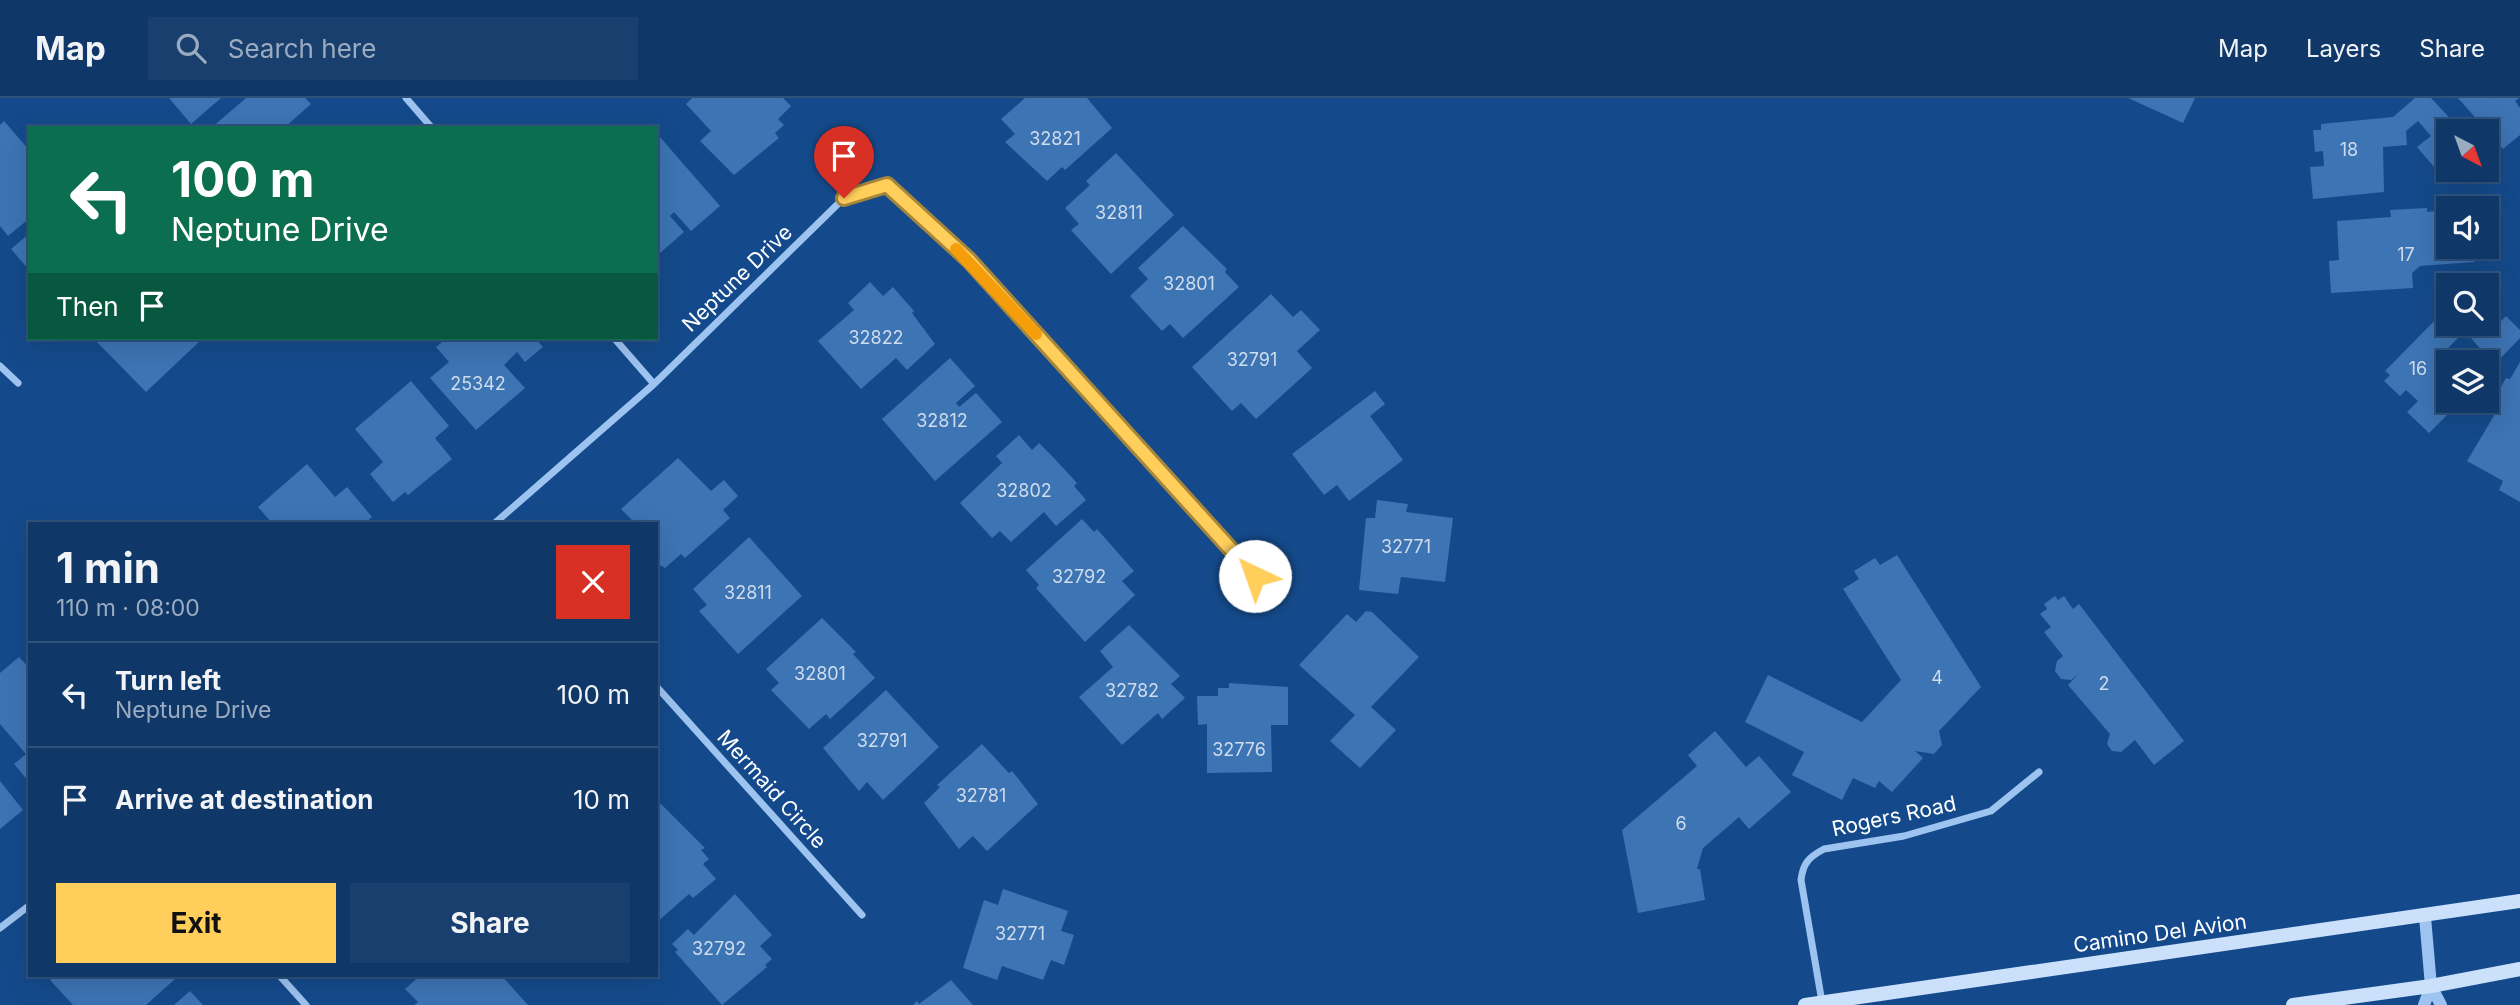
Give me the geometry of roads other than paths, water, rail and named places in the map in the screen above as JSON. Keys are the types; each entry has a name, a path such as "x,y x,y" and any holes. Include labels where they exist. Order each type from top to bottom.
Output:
{"main road":[{"name":"Camino Del Avion","path":"1805,1005 2425,917 2520,901"},
{"path":"2293,1005 2431,986 2520,969"}],"street":[{"path":"406,98 430,126"},
{"name":"Neptune Drive","path":"496,522 654,384 844,198 887,185 969,260 1255,576"},
{"path":"616,340 654,384"},
{"path":"0,366 19,383"},
{"path":"504,516 509,522"},
{"name":"Mermaid Circle","path":"658,688 862,915"},
{"name":"Rogers Road","path":"1822,1003 1801,880 1803,865 1812,855 1824,849 1905,836 1991,811 2039,772"},
{"path":"0,928 28,907"},
{"path":"2425,917 2431,986 2441,1005"},
{"path":"281,977 306,1005"},
{"path":"2424,1005 2431,986"}]}
